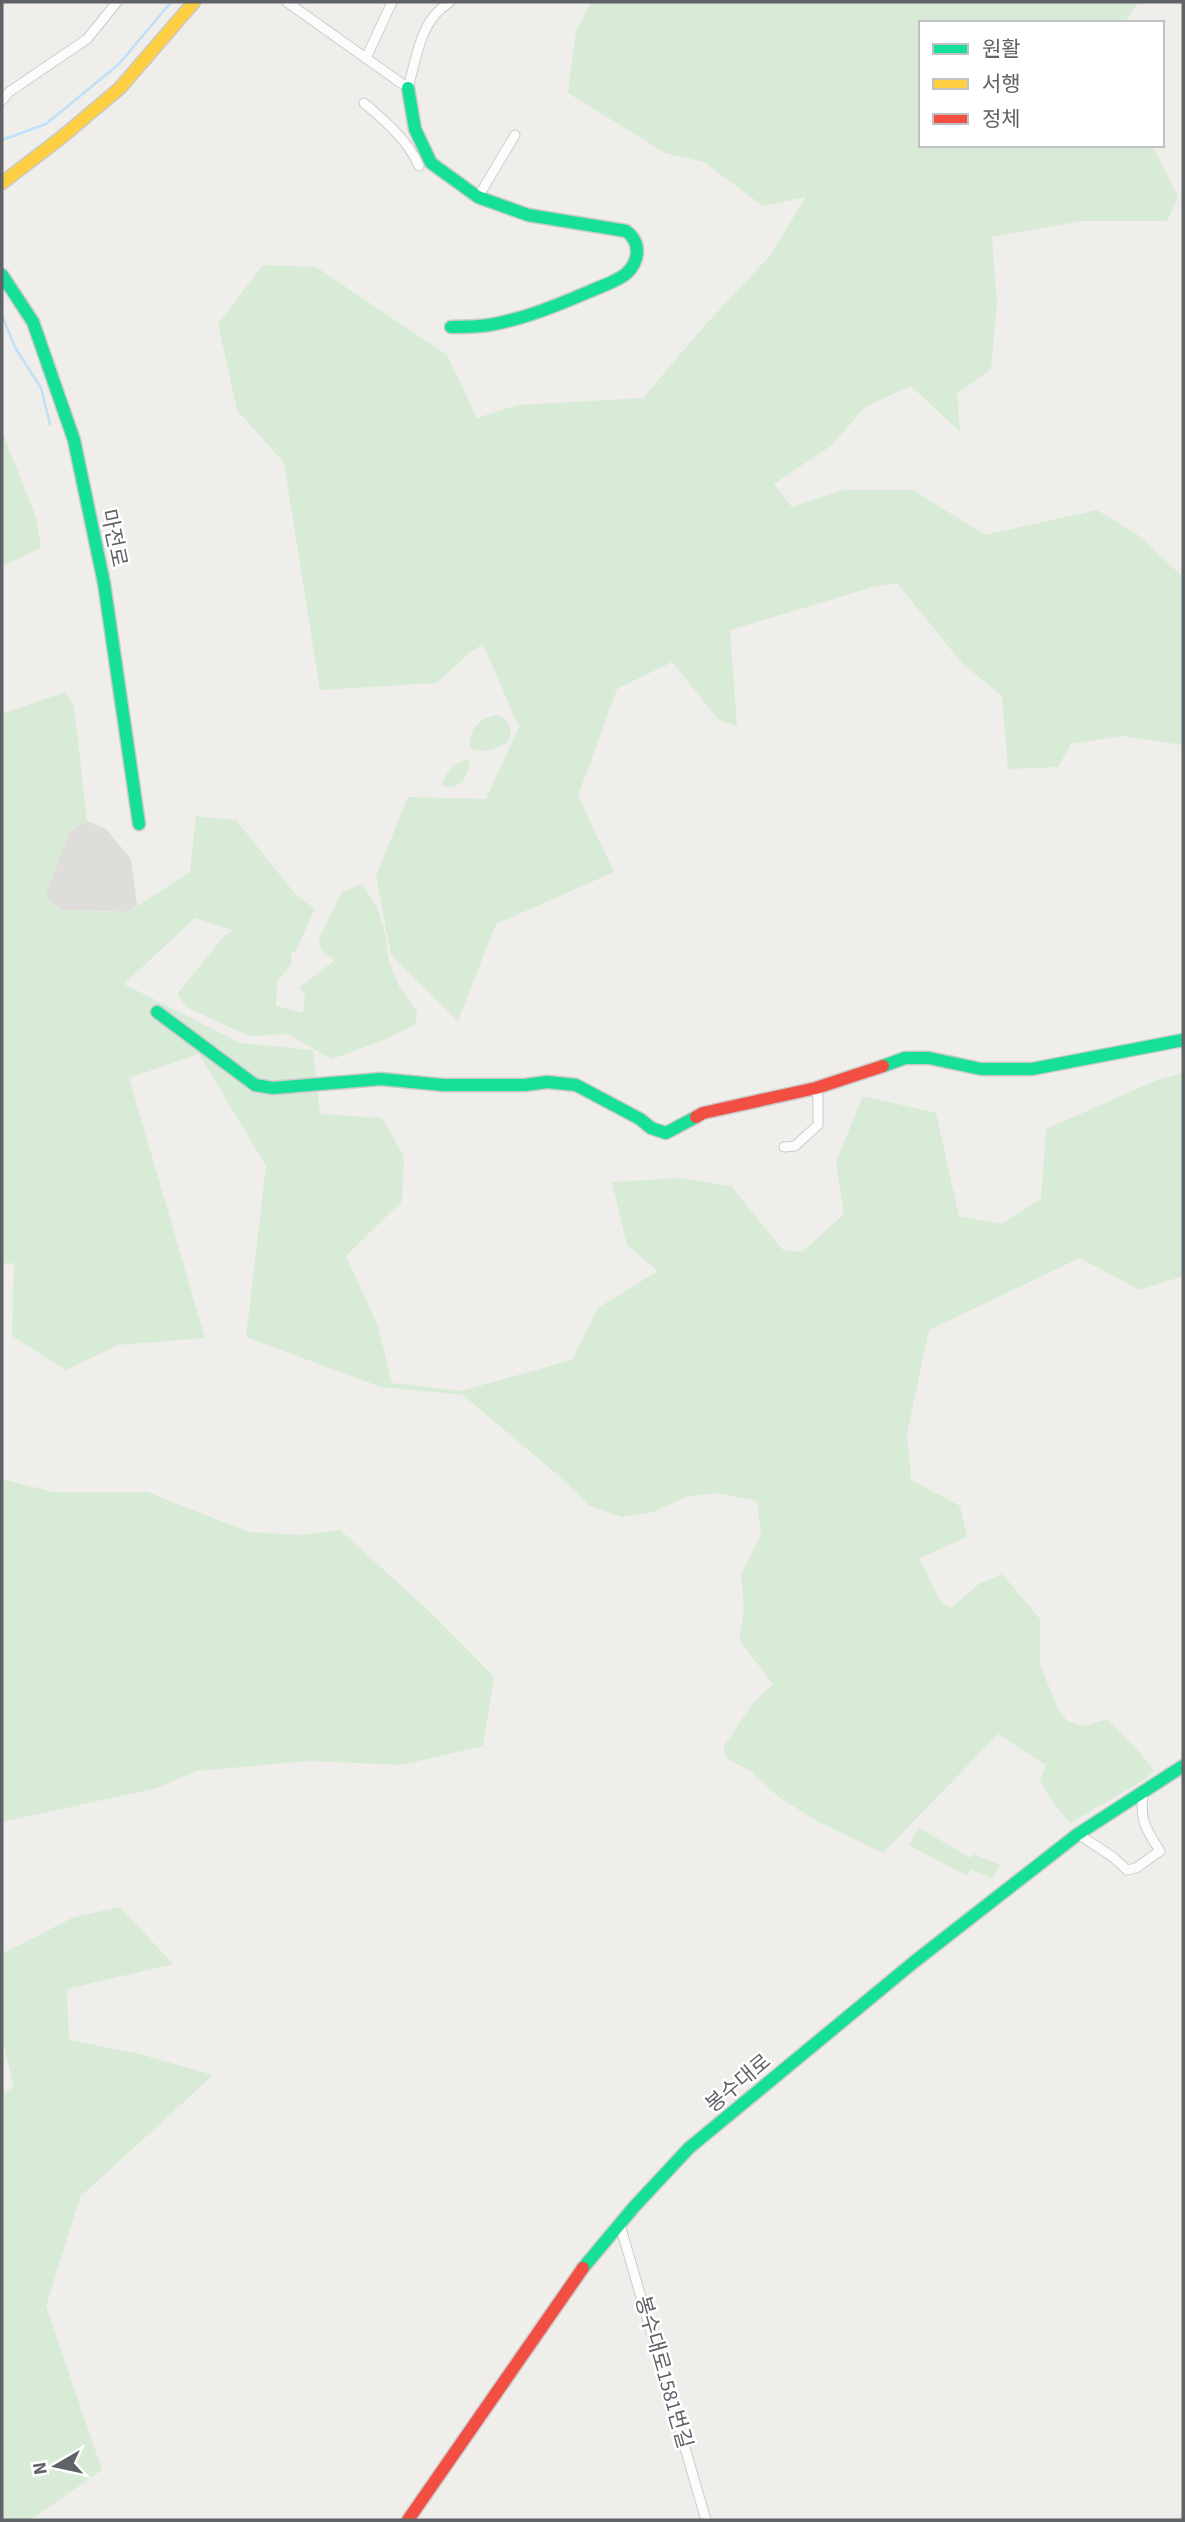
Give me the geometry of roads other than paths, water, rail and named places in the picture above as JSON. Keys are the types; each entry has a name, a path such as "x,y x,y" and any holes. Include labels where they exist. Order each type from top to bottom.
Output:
{"street":[{"path":"2,100 9,92 87,39 117,2"},
{"path":"2,183 120,88 194,2"},
{"path":"287,2 408,88"},
{"path":"366,58 392,2"},
{"path":"450,2 433,14 426,25 408,88 415,129 431,163 478,197 512,211 626,231 635,235 639,245 628,273 601,286 531,313 496,323 465,330 451,327"},
{"path":"364,103 390,125 408,146 419,166"},
{"path":"478,197 515,135"},
{"name":"마전로","path":"2,275 33,322 74,440 104,583 139,824"},
{"path":"157,1012 254,1085 273,1087 381,1079 443,1085 525,1085 547,1082 576,1085 659,1132 673,1130 703,1113 816,1088 905,1058 929,1058 981,1069 1032,1069 1183,1040"},
{"path":"784,1147 795,1146 818,1125 816,1088"},
{"name":"봉수대로","path":"408,2520 585,2266 689,2148 914,1962 1078,1834 1183,1766"},
{"path":"1078,1834 1113,1857 1127,1870 1136,1868 1160,1851 1144,1825 1141,1813 1143,1793"},
{"name":"봉수대로1581번길","path":"620,2225 706,2520"}],"waterway":[{"path":"2,140 46,124 119,64 171,2"},
{"path":"2,316 16,349 41,388 50,424"}]}
